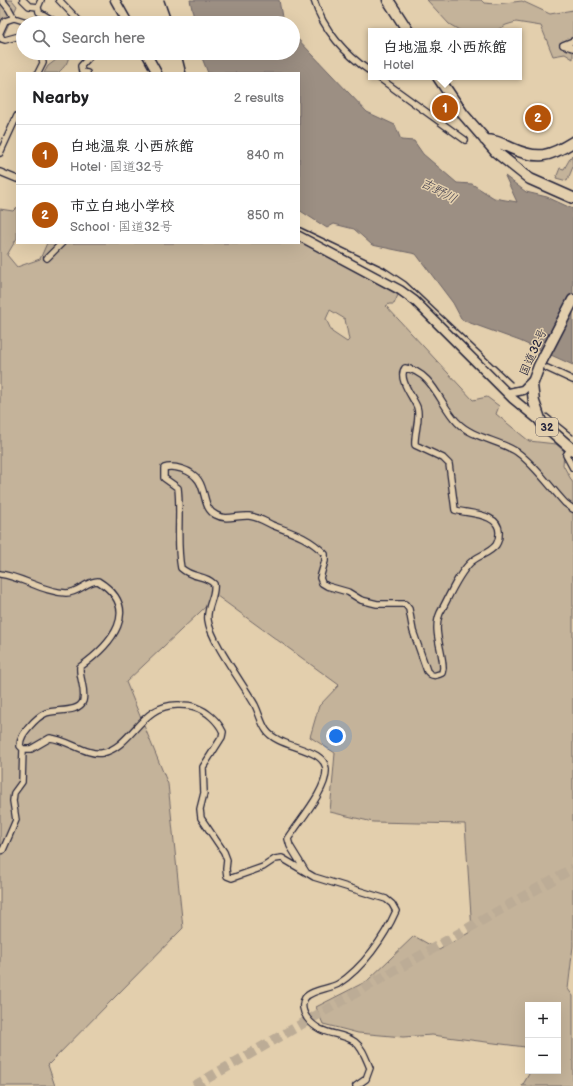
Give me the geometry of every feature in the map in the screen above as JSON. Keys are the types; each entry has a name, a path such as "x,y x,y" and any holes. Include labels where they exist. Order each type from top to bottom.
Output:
{"highway":[{"path":"388,0 406,28"},
{"path":"440,80 484,140 530,179 573,198"},
{"path":"484,140 500,142 523,153 535,156 556,153 573,142"},
{"path":"515,167 573,191"},
{"name":"国道32号","path":"572,449 541,422 529,392 532,381 573,300"}],"street":[{"path":"2,0 14,18 5,21 0,34 2,39 5,40 16,37"},
{"path":"23,0 29,6 38,7"},
{"path":"41,0 38,7 39,12 46,16"},
{"path":"59,0 74,16"},
{"path":"115,0 123,16"},
{"path":"314,0 323,21 337,41 356,62 368,70"},
{"path":"573,41 563,45 573,48"},
{"path":"38,72 42,60"},
{"path":"82,72 81,66 87,60"},
{"path":"150,60 156,72"},
{"path":"382,80 465,140"},
{"path":"0,152 16,118"},
{"path":"0,172 16,179"},
{"path":"300,237 405,293 541,422"},
{"path":"47,258 61,244"},
{"path":"306,872 290,846 288,839 324,782 326,769 323,759 316,754 287,745 265,730 261,715 210,628 208,613 215,589 214,584 202,577 188,575 181,568 179,542 180,504 178,488 164,478 164,468 168,466 192,472 203,488 208,508 214,514 224,518 248,516 260,518 306,539 325,554 325,560 320,578 322,583 327,586 348,592 361,600 377,604 405,604 409,609 413,631 427,671 430,675 435,676 442,673 443,668 436,628 440,613 466,568 472,561 489,552 497,544 499,530 497,524 489,517 455,510 449,464 443,458 415,445 414,435 418,414 403,375 405,368 415,372 427,380 438,393 450,414 458,423 518,453 565,503 573,509"},
{"path":"546,368 573,380"},
{"path":"509,393 529,392"},
{"path":"572,449 566,455 573,468"},
{"path":"0,574 24,580 58,592 68,593 77,591 88,583 98,581 105,585 117,598 121,610 114,635 106,646 80,667 84,690 83,702 80,706 74,709 44,714 35,720 20,739 20,746 23,749 22,782 14,793 13,801 16,820 3,850 0,851"},
{"path":"23,749 31,749 50,738 58,739 92,752 100,753 107,751 123,741 152,712 160,707 172,704 190,705 200,709 213,718 223,732 222,737 203,767 204,793 200,809 201,818 224,852 227,860 226,869 228,876 232,878 242,876 263,867 275,859 282,858 314,877 386,899 392,904 396,911 392,920 372,951 358,967 338,984 308,995 303,1000 302,1007 306,1016 313,1025 326,1032 354,1041 360,1047 370,1068 366,1079 356,1086"}],"shaded area":[{"path":"0,0 12,0 17,6 0,43"},
{"path":"427,0 481,0 484,3 496,4 522,1 550,14 573,10 573,59 565,54 553,56 541,26 516,22 501,28 456,28 449,24"},
{"path":"56,60 68,60 59,72 45,72 48,66"},
{"path":"572,155 573,167 567,181 556,178 560,168 564,169"},
{"path":"16,208 16,240 7,255 17,267 40,259 47,244 300,244 300,241 398,295 394,304 389,304 386,306 473,400 487,397 499,406 496,414 529,441 556,444 564,451 563,465 573,483 573,946 568,989 573,996 573,1086 522,1086 529,1074 561,1074 561,1002 525,1002 525,1047 432,1035 403,1037 358,1033 323,1024 316,1007 367,981 414,936 439,950 472,931 465,824 373,822 330,812 335,753 310,737 319,706 339,685 217,596 126,682 168,784 183,928 48,1065 55,1086 0,1086 0,209 13,211","holes":["330,310 345,319 349,340 347,342 332,332 326,319"]}],"water":[{"path":"190,0 279,0 282,16 193,16"},
{"name":"吉野川","path":"300,41 367,112 395,125 401,140 414,141 423,154 457,183 472,184 494,198 517,202 505,176 526,192 547,197 573,209 573,365 520,341 462,320 453,303 416,254 372,245 354,229 334,224 327,228 300,211 300,72 208,72 203,60 300,60"}],"tunnel":[{"path":"194,1086 573,868"}],"railway":[{"path":"164,0 170,16"},
{"path":"183,60 186,72"},
{"path":"300,227 385,268 406,282 512,382"},
{"path":"547,414 573,435"}],"place":[{"name":"白地温泉 小西旅館","path":"445,108"},
{"name":"市立白地小学校","path":"538,118"}]}
